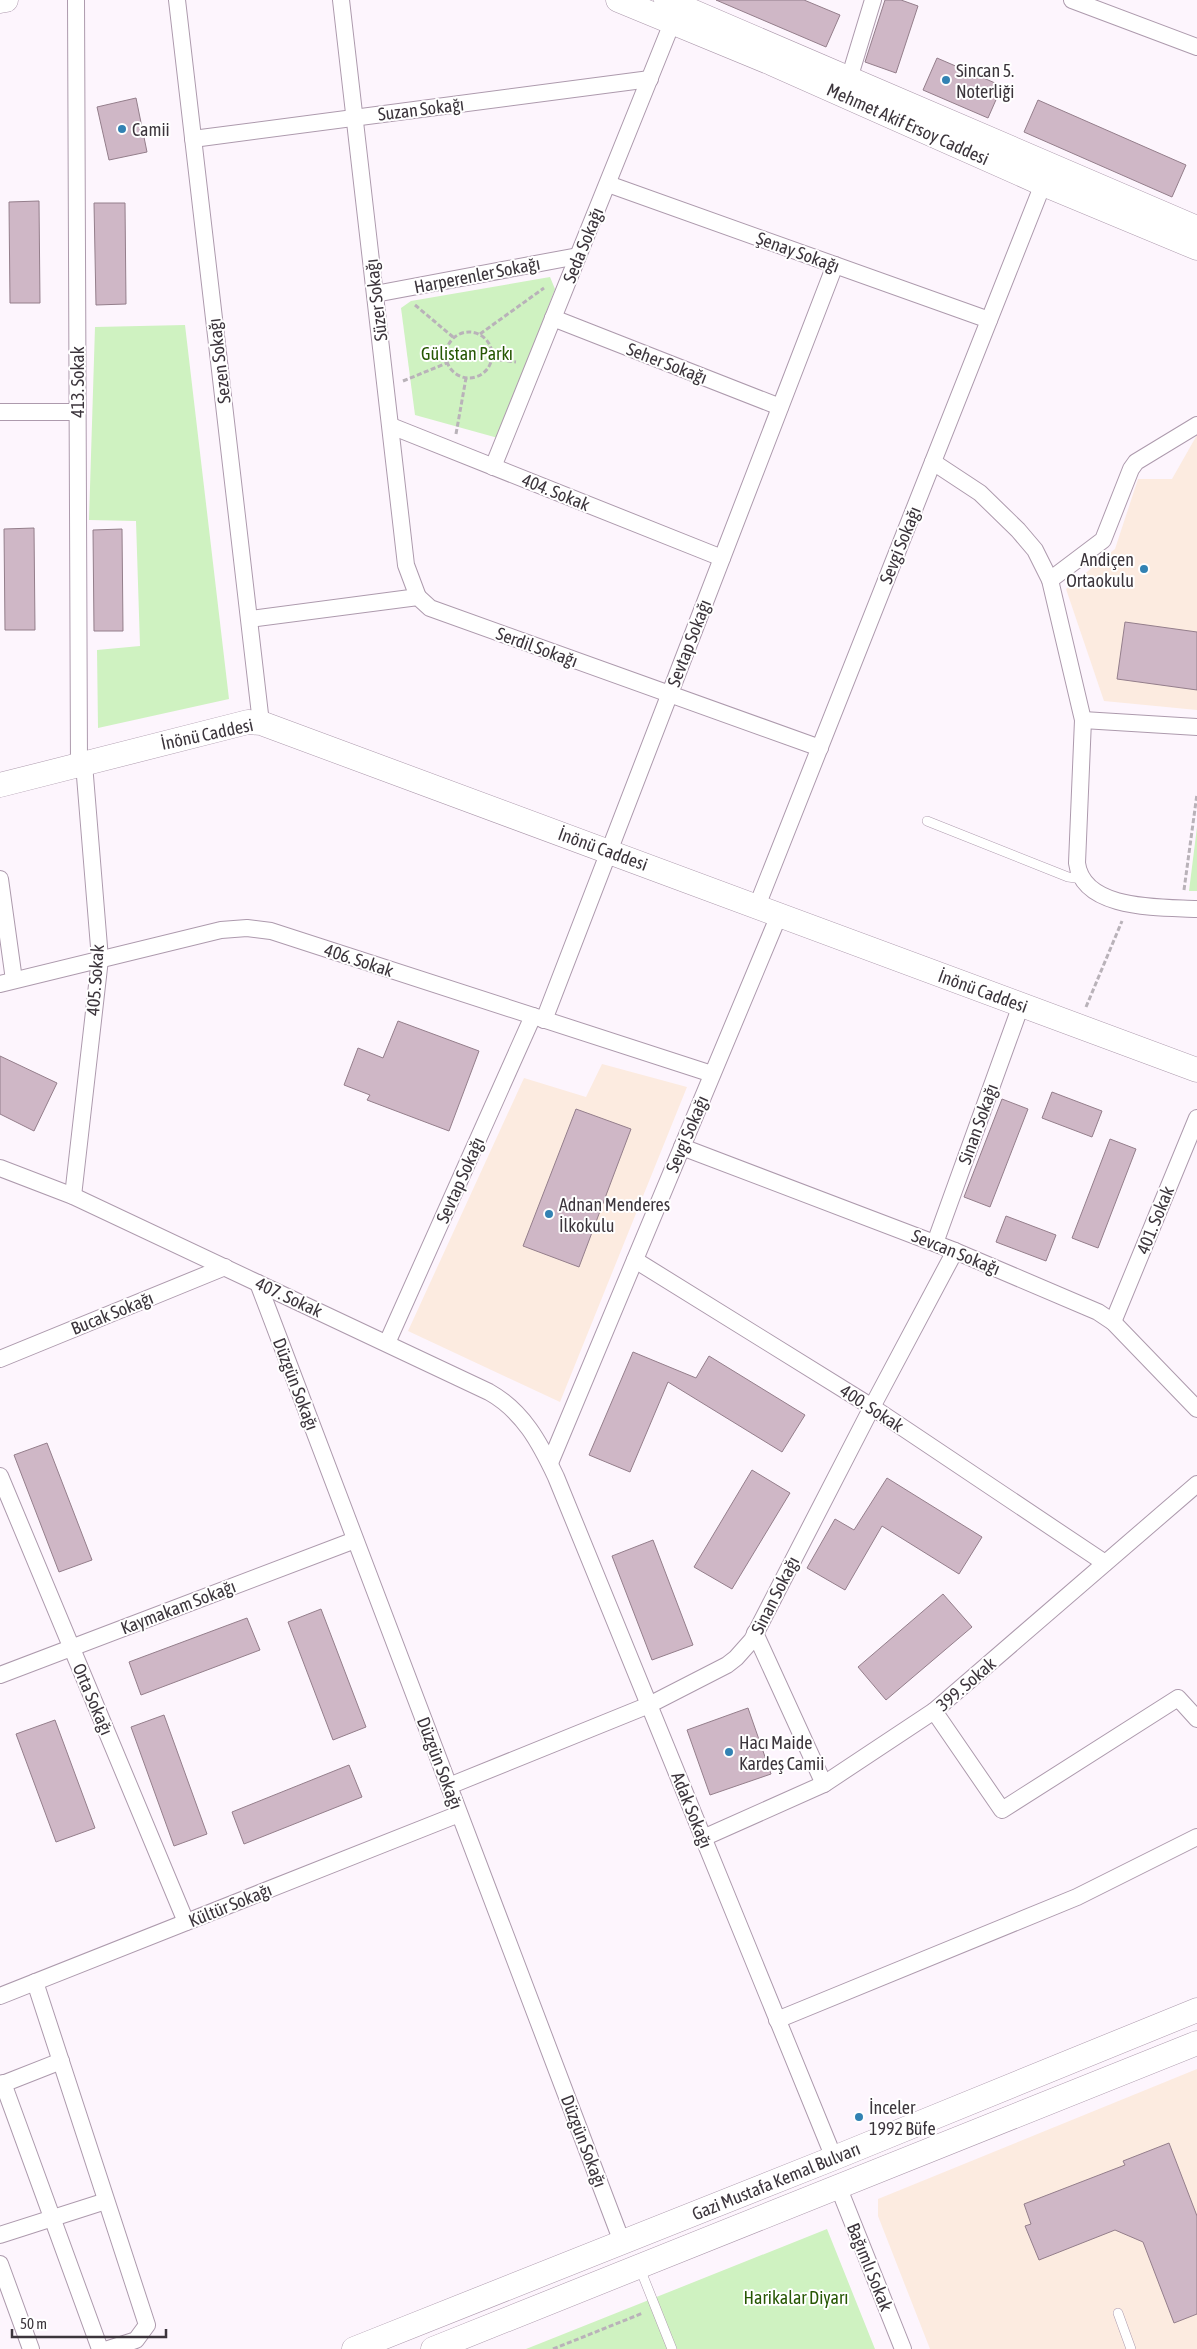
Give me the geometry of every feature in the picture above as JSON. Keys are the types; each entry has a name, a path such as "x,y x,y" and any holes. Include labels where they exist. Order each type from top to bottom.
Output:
{"main road":[{"path":"0,1 6,0"},
{"name":"Mehmet Akif Ersoy Caddesi","path":"618,0 673,7 849,79 1197,228"},
{"name":"Mehmet Akif Ersoy Caddesi","path":"673,7 771,63 1042,184 1197,248"},
{"name":"İnönü Caddesi","path":"0,785 248,722 261,722 1197,1070"},
{"name":"Gazi Mustafa Kemal Bulvarı","path":"354,2349 834,2158 1197,2010"},
{"name":"Gazi Mustafa Kemal Bulvarı","path":"433,2349 1197,2043"}],"street":[{"name":"413. Sokak","path":"76,0 77,412 82,764"},
{"name":"Sezen Sokağı","path":"177,0 261,722"},
{"name":"Süzer Sokağı","path":"342,0 406,565 418,597"},
{"path":"849,79 873,0"},
{"path":"1072,0 1197,47"},
{"name":"Seda Sokağı","path":"493,467 650,79 673,7"},
{"name":"Suzan Sokağı","path":"193,139 650,79"},
{"name":"Şenay Sokağı","path":"608,184 989,320"},
{"name":"Sevgi Sokağı","path":"757,906 1042,184"},
{"name":"Harperenler Sokağı","path":"375,294 576,262"},
{"name":"Sevtap Sokağı","path":"388,1343 539,1018 609,851 835,265"},
{"name":"Seher Sokağı","path":"554,318 780,407"},
{"path":"0,412 77,412"},
{"path":"1050,580 1103,540 1131,469 1136,462 1197,425"},
{"name":"404. Sokak","path":"391,426 722,558"},
{"path":"933,462 980,493 1018,530 1035,550 1050,580 1083,720 1077,863 1083,879 1098,893 1129,904 1189,909"},
{"path":"250,620 418,597"},
{"name":"Serdil Sokağı","path":"418,597 430,608 820,748"},
{"path":"1083,720 1197,727"},
{"name":"405. Sokak","path":"73,1196 100,959 82,764"},
{"path":"0,879 7,982"},
{"name":"Sevgi Sokağı","path":"550,1464 778,915"},
{"name":"406. Sokak","path":"7,982 222,930 246,928 271,931 712,1074"},
{"name":"Sinan Sokağı","path":"935,1243 1021,1005"},
{"name":"401. Sokak","path":"1113,1322 1197,1118"},
{"name":"Sevcan Sokağı","path":"682,1147 935,1243 1084,1306 1113,1322 1197,1409"},
{"name":"407. Sokak","path":"0,1168 73,1196 489,1392 506,1403 532,1431 550,1464"},
{"name":"Sinan Sokağı","path":"449,1786 649,1705 727,1665 744,1651 955,1251"},
{"name":"400. Sokak","path":"635,1260 872,1407 1105,1563"},
{"name":"Bucak Sokağı","path":"0,1359 225,1267"},
{"name":"Düzgün Sokağı","path":"258,1283 622,2242"},
{"name":"Adak Sokağı","path":"550,1464 834,2158"},
{"name":"Orta Sokağı","path":"0,1476 186,1922"},
{"name":"399. Sokak","path":"703,1838 824,1784 934,1711 1197,1484"},
{"name":"Kaymakam Sokağı","path":"0,1674 355,1540"},
{"path":"755,1633 824,1784"},
{"path":"934,1711 1002,1810 1178,1698 1197,1719"},
{"name":"Kültür Sokağı","path":"0,1996 459,1814"},
{"path":"778,2020 1077,1897 1197,1837"},
{"path":"35,1982 148,2325 136,2340 108,2349"},
{"path":"61,2060 2,2084 100,2349"},
{"name":"Bağımlı Sokak","path":"838,2186 903,2349"},
{"path":"0,2235 106,2201"},
{"path":"0,2264 31,2349"}],"lane":[{"path":"927,821 1068,877 1083,879"},
{"path":"639,2266 672,2349"},
{"path":"1118,2313 1131,2349"}],"path":[{"path":"480,334 576,262"},
{"path":"398,290 453,337"},
{"path":"469,331 480,334 491,348 492,359 487,370 482,374 466,378 452,372 446,363 446,349 453,337 462,332 469,331"},
{"path":"492,359 535,364"},
{"path":"386,388 446,363"},
{"path":"453,451 466,378"},
{"path":"1189,909 1197,794"},
{"path":"1078,1026 1129,904"},
{"path":"553,2349 656,2308"}],"shaded area":[{"name":"Andiçen Ortaokulu","path":"1197,435 1197,710 1104,701 1066,589 1115,549 1138,479 1172,479"},
{"name":"Adnan Menderes İlkokulu","path":"602,1064 687,1087 560,1402 408,1331 524,1078 586,1097"},
{"path":"1197,2069 1197,2349 930,2349 878,2216 878,2199"}],"green space":[{"name":"Gülistan Parkı","path":"550,277 555,289 498,438 415,415 401,308 411,301"},
{"path":"185,325 229,699 98,728 97,650 140,646 136,521 89,520 95,327"},
{"path":"1197,827 1197,891 1189,891"},
{"name":"Harikalar Diyarı","path":"827,2229 875,2349 526,2349"}],"building":[{"path":"716,0 804,0 840,15 826,47"},
{"path":"885,0 901,0 918,6 896,73 865,62"},
{"path":"937,58 1002,86 988,118 923,90"},
{"name":"Camii","path":"136,98 147,152 109,160 97,107"},
{"path":"1038,100 1186,165 1172,197 1024,132"},
{"path":"39,201 40,303 10,303 9,202"},
{"path":"94,203 125,203 126,304 96,305"},
{"path":"34,528 35,630 5,630 4,529"},
{"path":"122,529 123,631 94,631 93,530"},
{"path":"1125,622 1197,632 1197,690 1117,679"},
{"path":"398,1021 479,1051 449,1131 367,1100 370,1095 344,1085 358,1048 383,1058"},
{"path":"0,1056 57,1083 34,1131 0,1114"},
{"path":"1052,1092 1102,1111 1092,1137 1042,1118"},
{"path":"1002,1099 1028,1109 990,1207 964,1197"},
{"path":"576,1109 631,1129 579,1267 523,1246"},
{"path":"1110,1139 1136,1149 1098,1248 1072,1238"},
{"path":"1006,1216 1056,1235 1046,1261 996,1242"},
{"path":"633,1352 696,1378 709,1356 805,1415 782,1452 668,1382 630,1472 589,1455"},
{"path":"47,1443 92,1560 59,1572 14,1455"},
{"path":"752,1470 790,1493 732,1589 694,1567"},
{"path":"887,1478 982,1537 959,1574 882,1526 845,1590 807,1568 835,1519 854,1530"},
{"path":"653,1540 693,1645 652,1660 612,1556"},
{"path":"943,1594 972,1627 886,1700 858,1667"},
{"path":"321,1609 366,1727 333,1740 288,1622"},
{"path":"247,1618 260,1650 141,1695 129,1662"},
{"name":"Hacı Maide Kardeş Camii","path":"748,1708 771,1774 710,1795 687,1730"},
{"path":"164,1715 207,1834 174,1846 131,1727"},
{"path":"55,1720 95,1828 56,1842 16,1734"},
{"path":"349,1765 362,1797 244,1844 232,1812"},
{"path":"1169,2143 1197,2216 1197,2314 1174,2323 1143,2242 1115,2230 1039,2260 1025,2226 1031,2224 1024,2204 1125,2165 1123,2161"}],"place":[{"name":"Sincan 5. Noterliği","path":"946,80"},
{"name":"Camii","path":"122,129"},
{"name":"Andiçen Ortaokulu","path":"1144,569"},
{"name":"Adnan Menderes İlkokulu","path":"549,1214"},
{"name":"Hacı Maide Kardeş Camii","path":"729,1752"},
{"name":"İnceler 1992 Büfe","path":"859,2117"}]}
